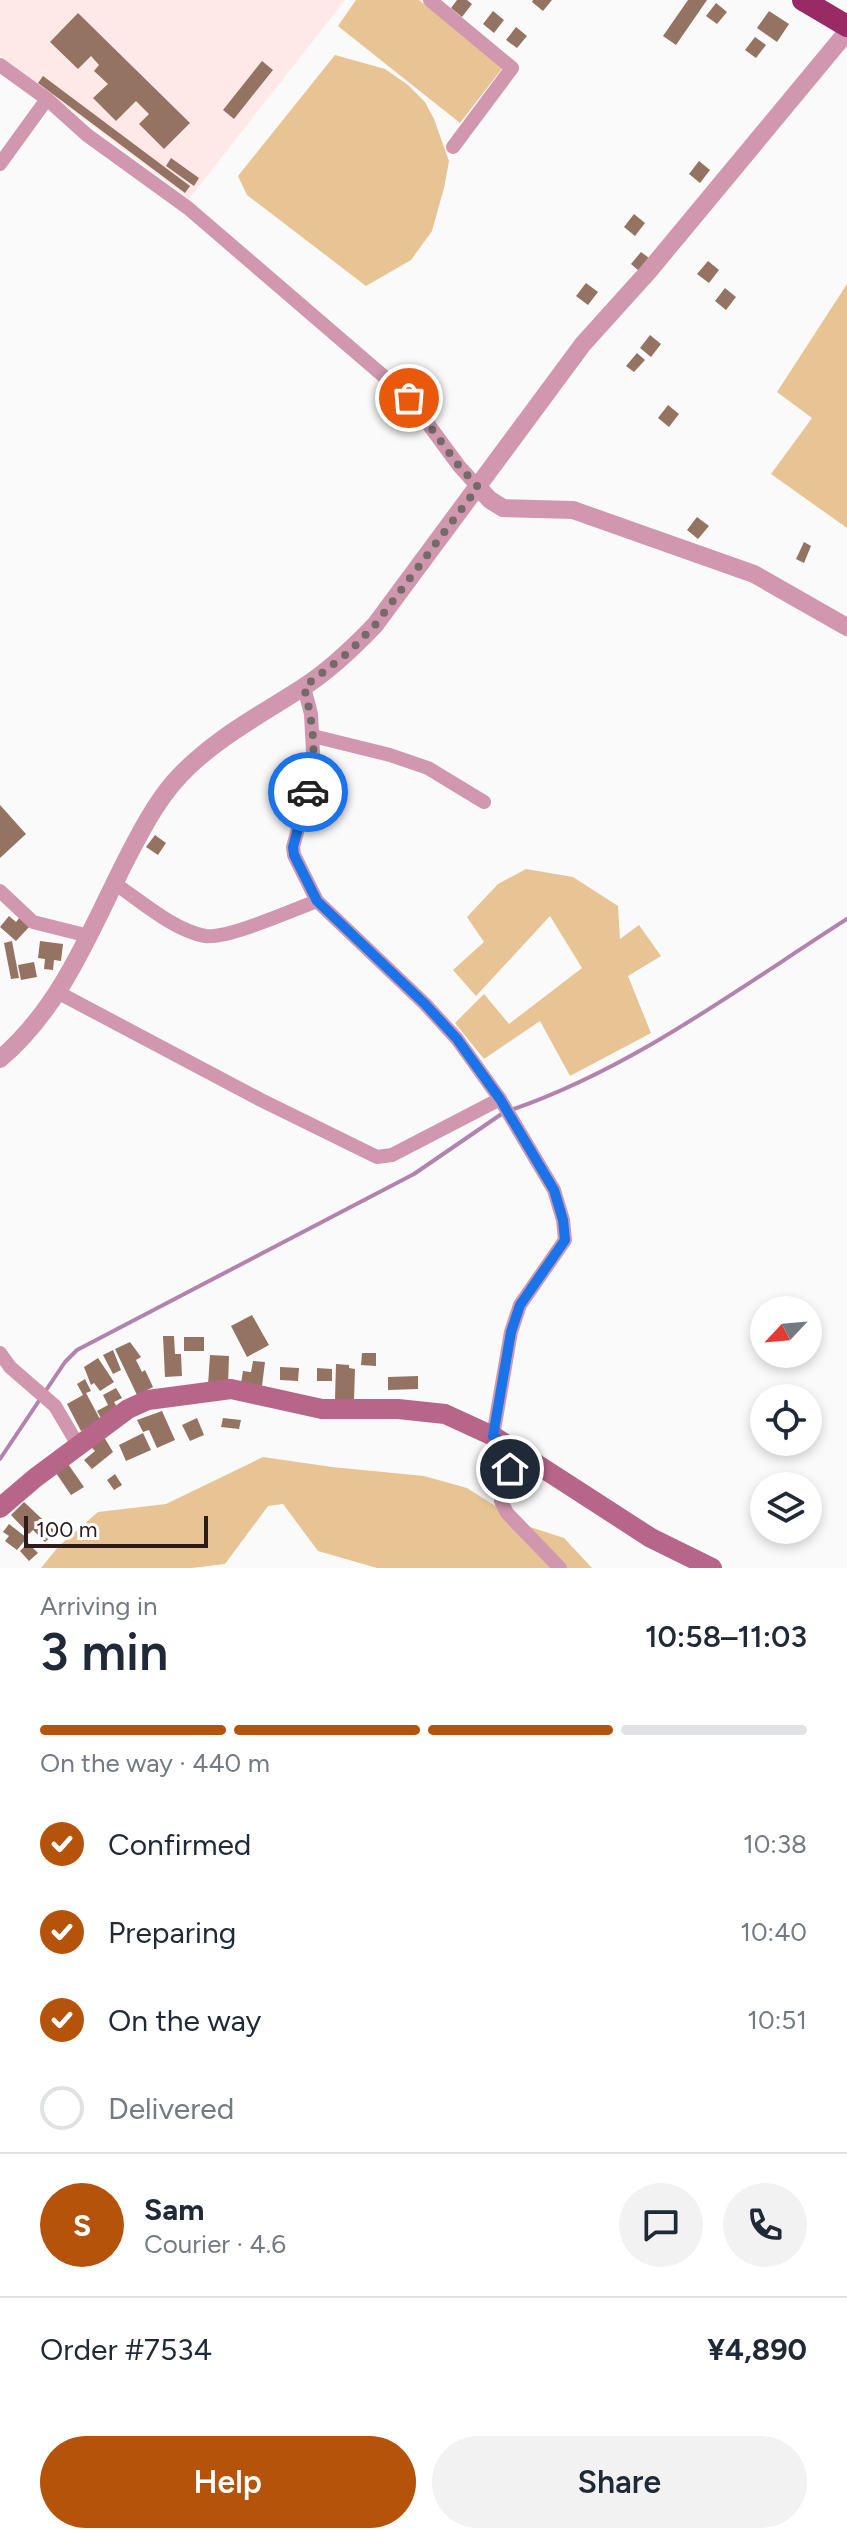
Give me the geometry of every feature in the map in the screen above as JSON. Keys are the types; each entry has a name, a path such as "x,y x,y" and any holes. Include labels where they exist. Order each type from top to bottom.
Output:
{"highway":[{"path":"803,0 847,29"}],"main road":[{"path":"0,1508 128,1409 148,1400 231,1389 322,1409 445,1414 493,1436 651,1538 712,1568"}],"street":[{"path":"430,0 512,68 453,147"},
{"path":"0,1059 39,1021 59,993 114,883 172,783 194,761 257,714 304,687 349,652 375,625 583,344 648,272 847,29"},
{"path":"0,65 47,99 87,135 188,208 409,398 459,466 490,500 503,508 573,510 754,574 847,627"},
{"path":"0,164 47,99"},
{"path":"304,687 313,736 314,771 293,847 294,855 317,901 425,1004 457,1039 500,1099 554,1190 563,1220 565,1240 520,1305 511,1332 493,1436"},
{"path":"313,736 428,768 484,802"},
{"path":"114,883 177,925 207,936 240,929 317,901"},
{"path":"0,891 33,922 89,936"},
{"path":"59,993 261,1100 377,1157 392,1155 500,1099"},
{"path":"0,1353 10,1367 55,1406 78,1445"},
{"path":"515,1452 501,1501 507,1513 560,1568"}],"shaded area":[{"path":"0,0 345,0 189,199 0,56"},
{"path":"356,0 419,0 504,66 460,123 338,26"},
{"path":"335,55 385,69 408,85 425,102 449,161 432,231 411,260 366,286 247,195 238,176"},
{"path":"847,284 847,528 771,474 812,418 777,392"},
{"path":"526,869 573,877 618,906 620,939 639,925 661,956 628,976 651,1033 570,1076 540,1021 484,1059 455,1023 484,994 509,1024 582,968 550,916 476,996 453,970 484,942 467,917 498,884"},
{"path":"263,1457 424,1476 467,1488 527,1526 564,1538 592,1568 377,1568 318,1551 283,1504 268,1506 225,1564 192,1568 41,1568 58,1547 98,1512 166,1504"}],"building":[{"path":"457,0 467,0 472,4 462,17 451,8"},
{"path":"533,0 552,0 543,11"},
{"path":"688,0 707,0 676,45 663,36"},
{"path":"716,3 727,12 717,24 706,16"},
{"path":"493,11 504,20 494,33 483,24"},
{"path":"769,11 789,24 777,42 757,28"},
{"path":"78,13 190,123 164,149 139,124 149,114 136,101 116,121 93,98 108,84 94,71 99,65 91,56 78,69 50,42"},
{"path":"516,27 527,36 517,48 506,40"},
{"path":"755,37 766,45 756,58 745,50"},
{"path":"262,61 273,70 234,119 223,110"},
{"path":"43,76 190,186 185,193 38,83"},
{"path":"171,158 199,178 194,186 166,166"},
{"path":"699,161 710,170 700,183 689,174"},
{"path":"634,214 645,223 635,236 624,227"},
{"path":"641,252 649,258 639,271 631,264"},
{"path":"708,261 719,270 709,283 697,274"},
{"path":"586,283 598,292 588,305 576,296"},
{"path":"725,288 736,297 726,310 715,301"},
{"path":"650,335 661,344 651,357 640,348"},
{"path":"637,353 645,360 634,372 626,366"},
{"path":"668,405 679,414 669,427 658,418"},
{"path":"697,517 709,526 698,539 687,530"},
{"path":"804,542 811,546 804,563 796,559"},
{"path":"0,805 26,834 0,858"},
{"path":"155,835 166,843 158,855 146,847"},
{"path":"9,916 16,922 20,917 30,926 16,941 0,927"},
{"path":"12,941 19,978 11,979 4,943"},
{"path":"40,941 63,944 61,961 54,960 53,970 44,969 45,959 38,958"},
{"path":"34,962 37,977 21,980 18,965"},
{"path":"252,1315 269,1345 247,1357 231,1326"},
{"path":"163,1336 174,1336 175,1354 181,1354 182,1376 165,1377"},
{"path":"184,1337 204,1337 204,1351 184,1351"},
{"path":"130,1342 141,1357 136,1360 142,1372 145,1370 153,1387 137,1395 115,1349"},
{"path":"113,1350 121,1370 113,1374 103,1355"},
{"path":"362,1353 376,1353 376,1366 361,1365"},
{"path":"210,1355 229,1356 228,1386 208,1385"},
{"path":"98,1358 114,1382 100,1391 94,1383 91,1385 84,1367"},
{"path":"253,1361 265,1362 262,1386 241,1383 243,1371 251,1372"},
{"path":"336,1364 355,1369 354,1400 335,1399"},
{"path":"280,1367 299,1368 298,1381 280,1380"},
{"path":"317,1368 332,1369 332,1381 317,1381"},
{"path":"418,1376 418,1389 388,1390 388,1377"},
{"path":"85,1379 91,1391 86,1393 101,1421 81,1431 67,1404 83,1395 77,1384"},
{"path":"116,1388 122,1398 114,1402 118,1409 101,1418 97,1411 108,1405 103,1395"},
{"path":"162,1411 175,1440 157,1448 149,1430 143,1432 137,1420"},
{"path":"197,1418 204,1435 190,1441 182,1425"},
{"path":"223,1418 241,1420 239,1429 221,1427"},
{"path":"143,1433 151,1450 126,1461 119,1445"},
{"path":"104,1437 113,1452 92,1469 84,1460 95,1451 91,1447"},
{"path":"68,1464 84,1487 71,1495 56,1473"},
{"path":"115,1474 122,1485 114,1490 107,1480"},
{"path":"24,1502 56,1532 45,1542 33,1530 29,1534 11,1515"},
{"path":"9,1524 27,1538 17,1550 5,1541 9,1536 3,1532"},
{"path":"28,1543 38,1553 29,1561 20,1551"}],"waterway":[{"path":"511,1110 556,1093 642,1049 847,919"},
{"path":"0,1459 65,1362 77,1350 414,1174 503,1113"}],"way so far":[{"path":"308,792 314,771 313,736 304,687 349,652 375,625 478,487 409,398"}],"route":[{"path":"308,792 293,847 317,901 425,1004 457,1039 500,1099 558,1200 565,1240 520,1305 511,1332 497,1410 493,1436 515,1452 510,1469"}]}
